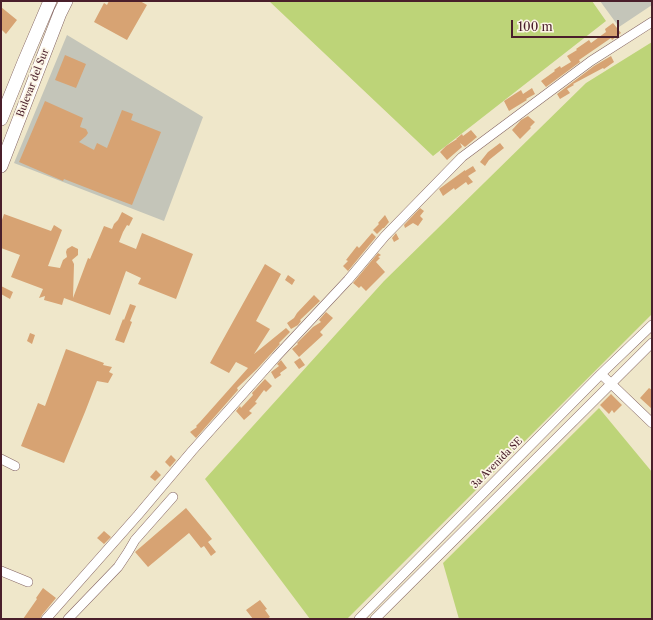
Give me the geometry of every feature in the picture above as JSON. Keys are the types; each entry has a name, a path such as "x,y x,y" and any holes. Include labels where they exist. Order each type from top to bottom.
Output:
{"highway":[{"name":"Bulevar del Sur","path":"1,120 26,55 50,1"},
{"name":"Bulevar del Sur","path":"1,166 60,12 66,1"}],"street":[{"path":"46,619 138,515 197,445 276,357 348,280 385,236 462,157 592,61 652,22"},
{"name":"3a Avenida SE","path":"359,619 601,374 652,325"},
{"path":"375,619 652,343"},
{"path":"601,374 652,423"},
{"path":"1,459 15,466"},
{"path":"68,619 118,567 135,540 173,497"},
{"path":"1,571 28,582"}],"shaded area":[{"path":"600,1 652,1 652,5 619,27"},
{"path":"67,35 203,117 164,221 14,163"}],"green space":[{"path":"269,1 592,1 606,21 433,156"},
{"path":"652,42 652,314 347,619 310,619 205,479 384,281 586,83"},
{"path":"599,408 652,472 652,619 459,619 443,563"}],"building":[{"path":"109,1 140,1 147,5 127,40 94,22 104,3 107,5"},
{"path":"1,7 17,20 6,34 1,29"},
{"path":"613,23 621,33 612,40 611,38 579,60 580,62 546,87 541,81 560,66 561,68 571,62 567,56 589,40 591,43 606,32 605,29"},
{"path":"65,55 86,64 76,88 55,80"},
{"path":"611,56 614,62 604,69 603,68 573,84 574,85 567,89 570,93 560,99 557,94 594,66"},
{"path":"532,88 535,94 509,111 504,101 521,90 523,94"},
{"path":"45,101 83,118 80,127 86,129 88,133 79,142 94,150 97,143 107,148 122,110 133,114 131,120 161,132 132,205 64,179 63,181 19,162"},
{"path":"528,116 535,122 520,139 512,130 521,120"},
{"path":"471,130 477,137 465,147 460,143 462,147 447,160 440,152 462,134 463,136"},
{"path":"500,143 504,148 489,160 485,166 480,162 488,152"},
{"path":"473,166 476,171 468,176 473,182 468,185 466,182 443,196 439,189"},
{"path":"420,208 424,211 420,216 423,219 418,226 413,223 405,228 404,225"},
{"path":"122,212 133,218 129,226 127,225 119,242 136,249 142,233 193,254 176,299 138,284 141,278 126,271 110,315 64,298 62,305 44,300 45,296 39,298 43,289 11,277 20,255 1,248 1,223 4,214 51,231 54,225 62,230 48,266 60,268 63,260 67,257 67,249 72,246 78,249 78,255 72,260 74,264 73,298 88,258 90,259 104,226 112,229"},
{"path":"385,215 389,222 377,234 373,230"},
{"path":"372,233 376,237 348,271 343,266 348,261 346,260 357,246 359,248"},
{"path":"396,233 399,239 394,242 392,238"},
{"path":"378,253 381,255 378,257 380,258 376,262 385,272 366,291 361,286 359,288 353,283"},
{"path":"265,264 281,274 256,321 270,329 254,354 286,328 290,332 257,369 237,388 238,390 196,438 190,432 197,427 196,426 248,368 236,362 229,373 210,363"},
{"path":"288,275 295,280 292,285 285,280"},
{"path":"1,286 13,292 10,299 1,294"},
{"path":"314,295 320,301 300,320 301,321 298,325 291,329 287,323 294,318"},
{"path":"130,304 136,306 124,343 115,340"},
{"path":"326,312 333,318 320,332 323,335 299,357 292,349 313,327 321,322 319,320"},
{"path":"30,333 35,335 32,344 27,341"},
{"path":"66,349 104,363 103,365 112,367 109,372 113,374 108,383 97,381 64,463 21,446 38,403 45,406"},
{"path":"300,358 305,365 299,369 294,362"},
{"path":"281,360 287,368 275,379 271,372 279,366 277,364"},
{"path":"265,379 272,386 266,392 264,390 255,402 257,403 249,411 252,413 244,420 236,411 240,406 241,408 253,395 252,393"},
{"path":"649,388 652,390 652,409 640,398"},
{"path":"611,394 622,405 614,413 612,410 609,414 600,405"},
{"path":"171,455 176,460 170,467 165,462"},
{"path":"156,470 161,475 155,481 150,477"},
{"path":"186,508 212,539 208,542 216,552 211,556 204,546 201,548 189,533 148,567 135,552"},
{"path":"104,531 111,537 104,544 97,538"},
{"path":"43,588 56,598 40,619 23,619 37,599 36,598"},
{"path":"260,600 267,609 265,610 270,617 267,619 253,619 246,610"}]}
